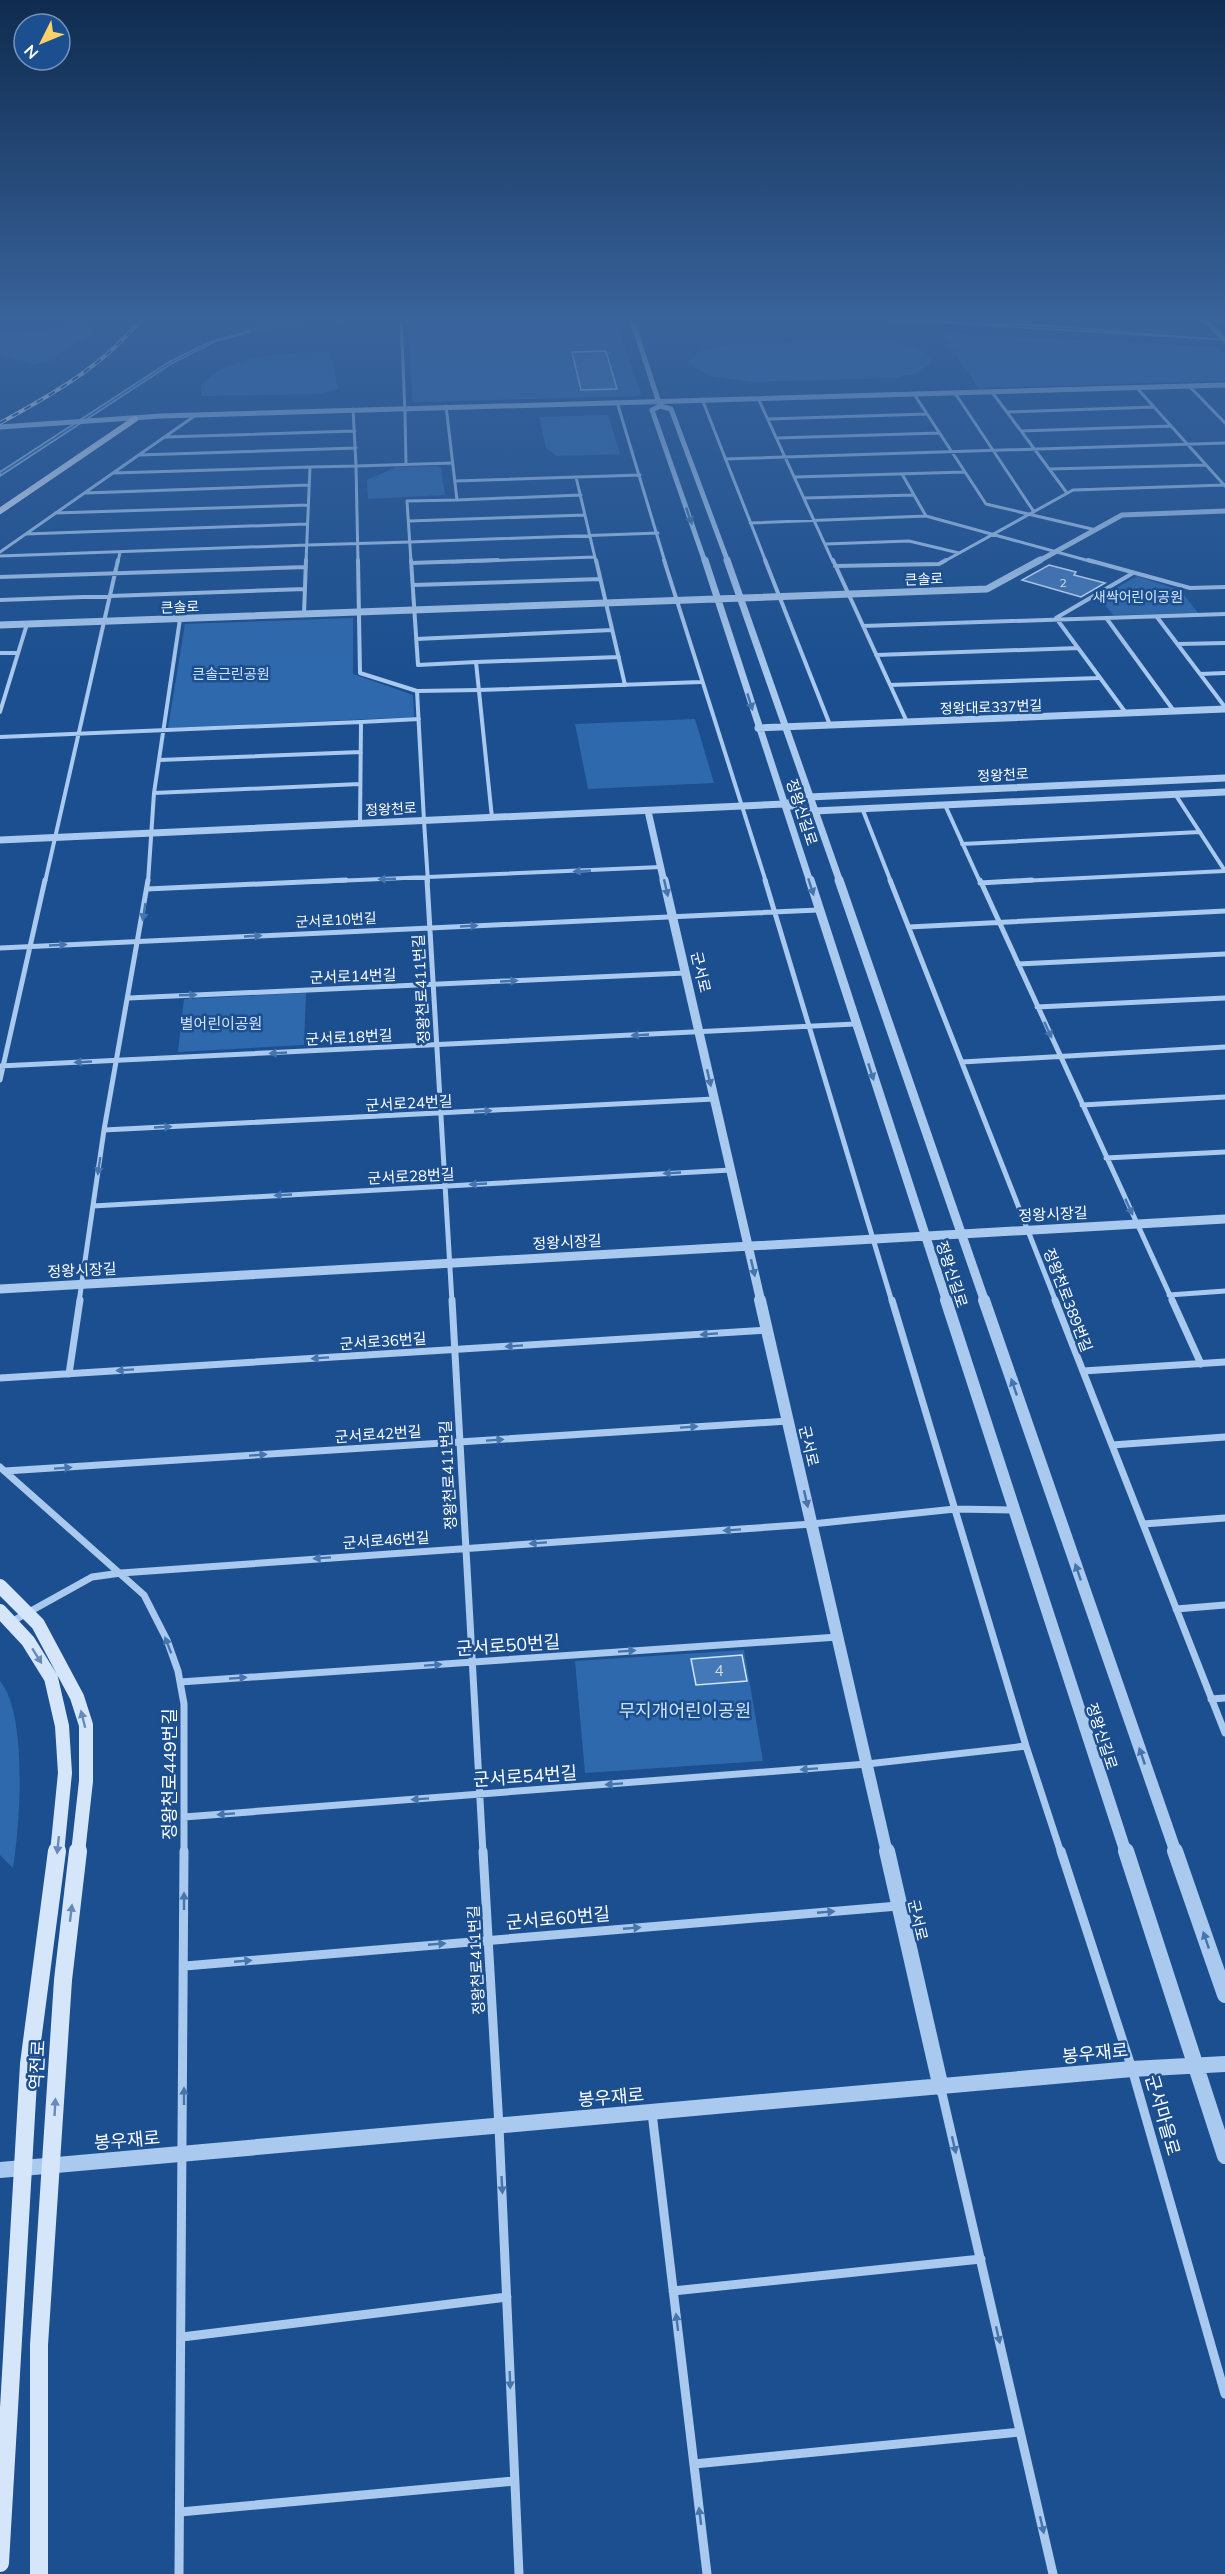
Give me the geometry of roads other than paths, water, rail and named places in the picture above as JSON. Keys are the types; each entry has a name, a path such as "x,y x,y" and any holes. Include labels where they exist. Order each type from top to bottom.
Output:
{"main road":[{"path":"0,511 108,437"},
{"name":"역전로","path":"0,1586 38,1624 77,1697 86,1725 86,1781 63,1980 39,2345 39,2574"},
{"name":"역전로","path":"0,2563 5,2399 25,2168 29,2064 52,1903 65,1773 62,1726 51,1678 28,1641 5,1617"}],"street":[{"path":"0,554 163,437"},
{"path":"355,437 360,673 417,692 700,682"},
{"path":"406,437 406,464"},
{"path":"450,437 457,500"},
{"name":"군서마을로","path":"628,437 700,682 743,806 775,911 1026,1746 1132,2069 1225,2394"},
{"name":"정왕신길로","path":"661,437 718,599 758,728 1225,2156"},
{"name":"정왕신길로","path":"681,437 740,598 1225,1995"},
{"path":"717,437 830,725"},
{"path":"806,437 777,438 907,722"},
{"path":"942,437 986,504 1096,530"},
{"path":"985,437 1034,512"},
{"path":"1026,437 1067,494"},
{"path":"1181,437 1225,486"},
{"path":"725,459 1225,443"},
{"path":"139,455 356,448"},
{"path":"113,473 453,463"},
{"path":"1049,470 1206,465"},
{"path":"304,614 310,467"},
{"path":"795,477 965,472"},
{"path":"902,474 926,516"},
{"path":"455,481 640,475"},
{"path":"576,477 625,685"},
{"path":"85,493 309,485"},
{"path":"836,566 939,564 1073,490 1225,486"},
{"path":"581,495 407,501 418,665 619,657"},
{"path":"804,498 914,495"},
{"path":"55,513 308,505"},
{"name":"큰솔로","path":"0,625 987,589 1122,515 1225,512"},
{"path":"408,521 585,515"},
{"path":"750,523 926,516 1190,588 1225,587"},
{"path":"26,534 308,525"},
{"path":"0,554 120,552 658,533"},
{"path":"825,544 909,542 959,553"},
{"path":"0,1080 120,552"},
{"path":"411,563 595,556"},
{"path":"0,577 306,567"},
{"path":"1056,618 1133,573"},
{"path":"413,585 600,579"},
{"path":"0,600 305,589"},
{"path":"863,626 1225,614"},
{"path":"1157,617 1225,708"},
{"path":"1056,618 1126,713"},
{"path":"69,1374 104,1130 140,940 153,833 154,793 180,619"},
{"path":"1107,619 1174,711"},
{"path":"0,708 27,624"},
{"path":"416,639 612,630"},
{"path":"1178,644 1225,643"},
{"path":"876,655 1078,648"},
{"path":"0,653 18,653"},
{"path":"476,662 492,818"},
{"path":"1200,674 1225,673"},
{"path":"890,686 1100,678"},
{"path":"0,680 10,679"},
{"path":"417,692 424,821"},
{"name":"정왕대로337번길","path":"758,728 1225,708"},
{"path":"0,737 419,719"},
{"path":"360,824 361,722"},
{"path":"159,760 361,752"},
{"name":"정왕천로","path":"0,840 648,811 784,804 809,797 1225,778"},
{"path":"154,793 360,784"},
{"name":"정왕천로","path":"784,804 814,811 1225,792"},
{"path":"980,883 1225,871 1175,794"},
{"path":"945,805 1201,1364"},
{"name":"정왕천로389번길","path":"862,808 1225,1733"},
{"name":"군서로","path":"648,811 941,2088"},
{"name":"정왕천로411번길","path":"424,821 499,2127 519,2574"},
{"path":"963,844 1200,832"},
{"path":"147,889 661,867"},
{"path":"672,916 818,909"},
{"path":"909,927 1225,911"},
{"name":"군서로10번길","path":"0,948 672,916"},
{"path":"1017,964 1225,954"},
{"name":"군서로14번길","path":"129,998 686,973"},
{"path":"1037,1007 1225,998"},
{"path":"699,1032 809,1024 855,1024"},
{"name":"군서로18번길","path":"2,1066 699,1032"},
{"path":"962,1062 1225,1047"},
{"path":"1082,1105 1225,1097"},
{"name":"군서로24번길","path":"104,1130 714,1100"},
{"path":"1106,1158 1225,1152"},
{"name":"군서로28번길","path":"93,1206 731,1170"},
{"name":"정왕시장길","path":"0,1289 1225,1219"},
{"path":"1169,1295 1225,1291"},
{"name":"군서로36번길","path":"0,1378 767,1330"},
{"path":"1083,1371 1225,1362"},
{"name":"군서로42번길","path":"3,1469 788,1421"},
{"path":"1112,1444 1225,1437"},
{"name":"정왕천로449번길","path":"3,1469 144,1595 171,1650 184,1704 185,1966 180,2574"},
{"path":"812,1524 955,1509 1013,1510"},
{"path":"1143,1524 1225,1518"},
{"name":"군서로46번길","path":"5,1617 27,1613 92,1577 120,1573 812,1524"},
{"path":"1176,1609 1225,1605"},
{"name":"군서로50번길","path":"180,1682 838,1637"},
{"path":"1211,1699 1225,1698"},
{"path":"867,1764 1026,1746"},
{"name":"군서로54번길","path":"184,1817 867,1764"},
{"name":"군서로60번길","path":"185,1966 899,1906"},
{"name":"봉우재로","path":"0,2170 652,2114 1132,2069 1225,2064"},
{"path":"941,2088 1053,2574"},
{"path":"652,2114 707,2574"},
{"path":"673,2291 981,2259"},
{"path":"182,2337 507,2297"},
{"path":"694,2464 1020,2432"},
{"path":"180,2512 514,2481"}],"park label":[{"name":"새싹어린이공원","path":"1138,597"},
{"name":"큰솔근린공원","path":"231,674"},
{"name":"별어린이공원","path":"221,1023"},
{"name":"무지개어린이공원","path":"685,1710"}]}
